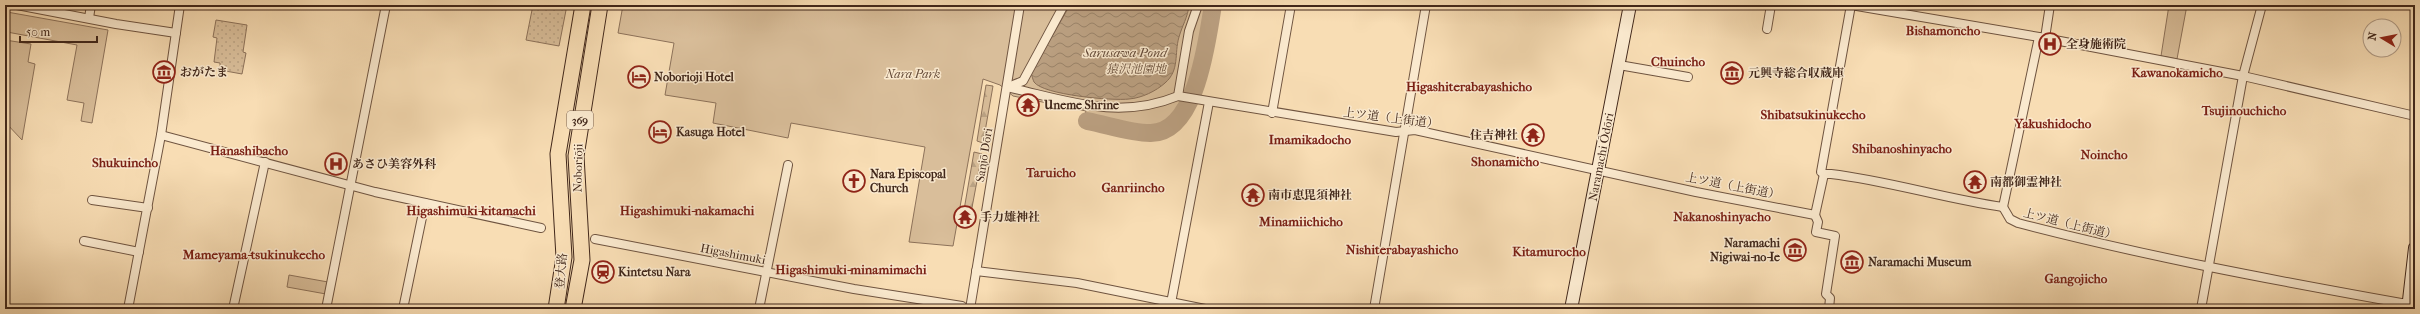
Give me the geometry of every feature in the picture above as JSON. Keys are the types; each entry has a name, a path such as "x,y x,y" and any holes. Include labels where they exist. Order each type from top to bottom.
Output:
{"highway":[{"name":"Noboriōji","path":"556,309 564,257 558,161 561,125 583,5"},
{"name":"Noboriōji","path":"579,128 600,5"},
{"path":"561,125 579,128"},
{"name":"登大路","path":"574,309 582,260 576,156 579,128"}],"street":[{"path":"17,5 176,33"},
{"path":"90,18 91,5"},
{"path":"128,309 161,135 180,5"},
{"path":"326,309 352,185 386,5"},
{"name":"Sanjō Dōri","path":"966,307 976,271 1020,5"},
{"path":"1007,87 1023,81 1064,5"},
{"path":"1007,87 1087,106 1120,108 1153,105 1180,96 1189,31 1198,5"},
{"path":"1272,113 1291,5"},
{"path":"1374,309 1406,131 1426,5"},
{"name":"Naramachi Ōdōri","path":"1571,309 1630,5"},
{"path":"1767,30 1771,5"},
{"path":"1829,309 1830,298 1826,294 1835,236 1816,232 1818,222 1815,215 1824,174 1821,172 1825,144 1851,5 2042,37 2243,76 2415,116"},
{"path":"1824,174 1897,184 1950,198 2004,207 2050,5"},
{"path":"2201,309 2208,265 2218,222 2243,76 2262,5"},
{"path":"1619,65 1688,77"},
{"name":"上ツ道（上街道）","path":"1180,96 1272,113 1396,132 1415,130 1696,192 1815,215"},
{"path":"1168,306 1209,102"},
{"path":"161,135 425,203 542,228"},
{"path":"233,309 265,162"},
{"path":"759,309 788,165"},
{"path":"92,200 148,208"},
{"path":"403,309 425,203"},
{"name":"上ツ道（上街道）","path":"2004,207 2010,219 2018,224 2104,245 2208,265 2280,281 2410,305"},
{"name":"Higashimuki","path":"595,239 766,273 966,307"},
{"path":"84,241 139,252"},
{"path":"2410,305 2415,248"},
{"path":"976,271 1077,283 1168,306 1205,309"}],"green space":[{"path":"533,5 567,5 559,46 526,40"},
{"name":"Nara Park","path":"623,5 1217,5 1200,82 1183,118 1170,130 1154,135 1147,135 1128,133 1082,123 1086,111 1013,96 1000,85 983,79 953,246 909,242 925,147 791,123 788,138 713,123 716,103 665,95 674,43 618,33"},
{"path":"2169,5 2187,5 2177,59 2161,56"},
{"path":"7,12 108,30 92,123 81,121 84,103 67,100 77,45 7,32"},
{"path":"216,20 247,25 243,52 246,53 242,74 220,70 220,63 214,62 217,38 213,37"},
{"path":"5,40 31,44 28,62 35,64 22,140 5,122"},
{"path":"986,85 993,86 983,143 977,141"},
{"path":"974,152 982,154 971,213 964,210"},
{"path":"289,275 328,282 326,294 287,287"}],"water":[{"name":"Sarusawa Pond","path":"1070,5 1189,5 1179,37 1175,67 1170,78 1161,86 1144,96 1129,99 1094,98 1064,94 1040,87 1034,82 1031,73"}],"waterway":[{"path":"1087,121 1142,133 1150,133 1166,129 1179,118 1189,102 1197,82 1203,61 1213,5"}],"place":[{"name":"全身施術院","path":"2050,44"},
{"name":"おがたま","path":"164,72"},
{"name":"元興寺総合収蔵庫","path":"1732,73"},
{"name":"Noborioji Hotel","path":"639,77"},
{"name":"Uneme Shrine","path":"1028,105"},
{"name":"Kasuga Hotel","path":"660,132"},
{"name":"住吉神社","path":"1533,135"},
{"name":"あさひ美容外科","path":"336,164"},
{"name":"Nara Episcopal Church","path":"854,181"},
{"name":"南都御霊神社","path":"1975,182"},
{"name":"南市恵毘須神社","path":"1253,195"},
{"name":"手力雄神社","path":"965,217"},
{"name":"Naramachi Nigiwai-no-Ie","path":"1795,250"},
{"name":"Naramachi Museum","path":"1852,262"},
{"name":"Kintetsu Nara","path":"603,272"}],"district":[{"name":"Bishamoncho","path":"1943,30"},
{"name":"Chuincho","path":"1678,61"},
{"name":"Kawanokamicho","path":"2177,72"},
{"name":"Higashiterabayashicho","path":"1469,86"},
{"name":"Tsujinouchicho","path":"2244,110"},
{"name":"Shibatsukinukecho","path":"1813,114"},
{"name":"Yakushidocho","path":"2053,123"},
{"name":"Imamikadocho","path":"1310,139"},
{"name":"Shibanoshinyacho","path":"1902,148"},
{"name":"Hanashibacho","path":"249,150"},
{"name":"Noincho","path":"2104,154"},
{"name":"Shonamicho","path":"1505,161"},
{"name":"Shukuincho","path":"125,162"},
{"name":"Taruicho","path":"1051,172"},
{"name":"Ganriincho","path":"1133,187"},
{"name":"Higashimuki-kitamachi","path":"471,210"},
{"name":"Higashimuki-nakamachi","path":"687,210"},
{"name":"Nakanoshinyacho","path":"1722,216"},
{"name":"Minamiichicho","path":"1301,221"},
{"name":"Nishiterabayashicho","path":"1402,249"},
{"name":"Kitamurocho","path":"1549,251"},
{"name":"Mameyama-tsukinukecho","path":"254,254"},
{"name":"Higashimuki-minamimachi","path":"851,269"},
{"name":"Gangojicho","path":"2076,278"}],"park label":[{"name":"猿沢池園地","path":"1136,69"}]}
